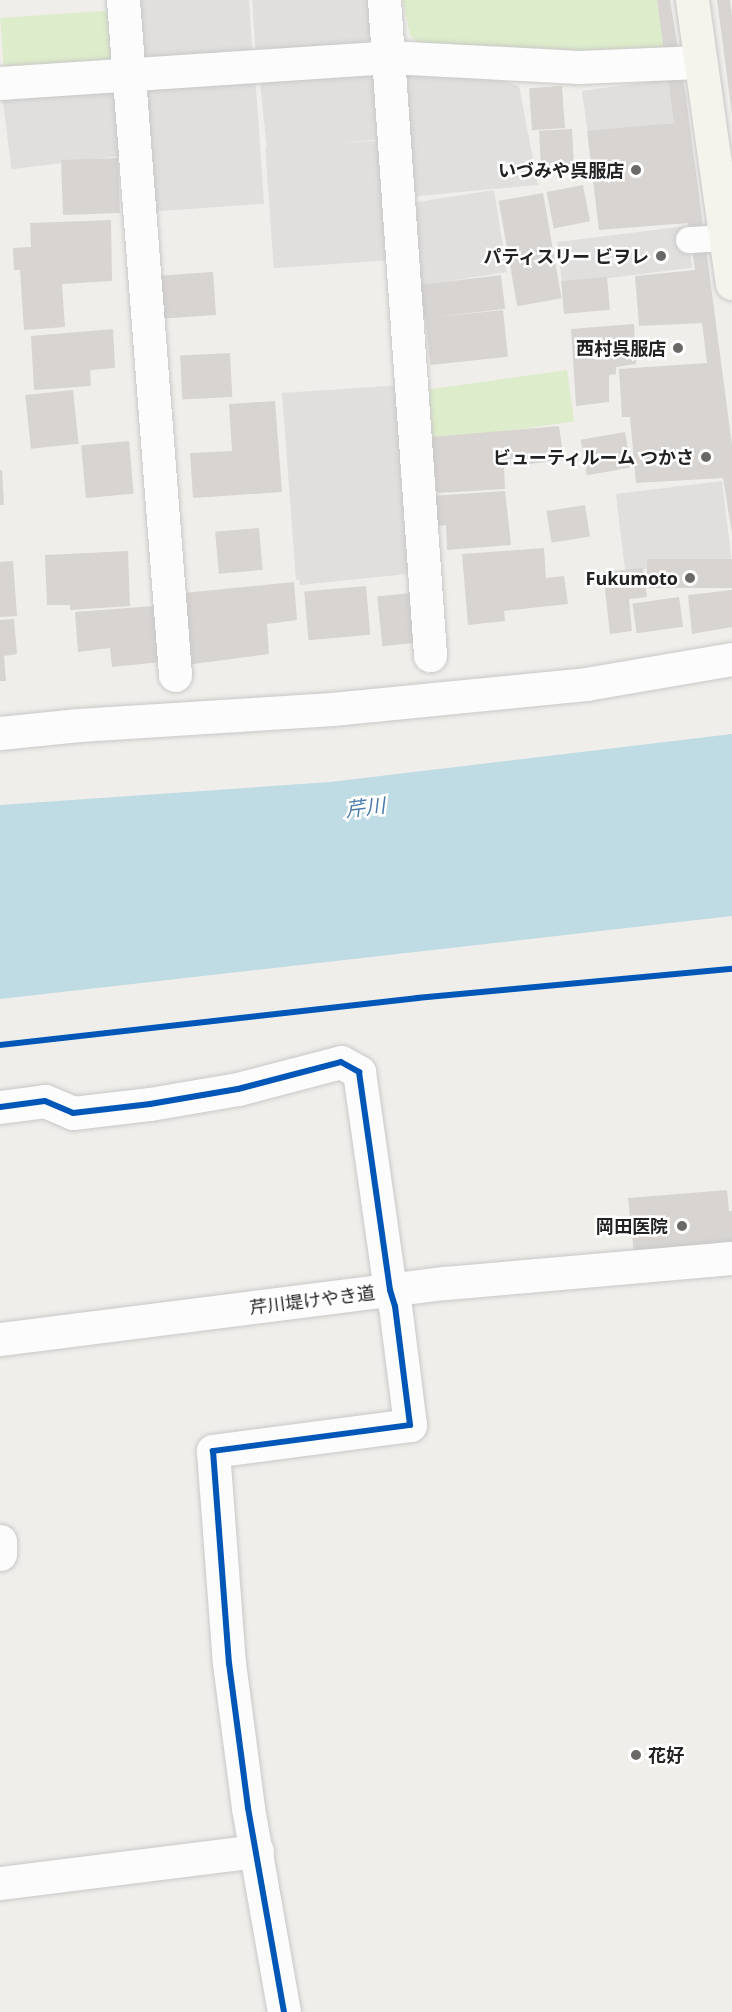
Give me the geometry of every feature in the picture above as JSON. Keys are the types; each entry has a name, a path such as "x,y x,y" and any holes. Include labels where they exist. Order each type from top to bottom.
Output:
{"main road":[{"path":"692,0 699,62 724,179 725,238 732,283"}],"street":[{"path":"123,0 112,80 174,675"},
{"path":"384,30 394,198 430,655"},
{"path":"0,83 112,80 237,72 384,30 455,67 579,67 699,62"},
{"path":"0,733 79,725 332,709 586,684 732,659"},
{"path":"0,1107 45,1101 72,1113 150,1104 238,1089 341,1062 359,1072 390,1290 395,1305 410,1425 213,1451 229,1663 248,1808 284,2012"},
{"name":"芹川堤けやき道","path":"0,1339 390,1290 732,1258"},
{"path":"0,1541 0,1554"},
{"path":"0,1883 257,1851"}],"lane":[{"path":"689,240 725,238"}],"green space":[{"path":"403,0 657,0 664,49 580,56 420,46 410,35"},
{"path":"115,10 119,62 4,70 0,18"},
{"path":"567,370 574,421 429,442 421,390"}],"shaded area":[{"path":"132,0 249,0 253,60 142,67"},
{"path":"252,0 375,0 378,49 256,58"},
{"path":"378,67 386,139 267,151 260,79"},
{"path":"401,72 484,75 519,86 538,185 407,197"},
{"path":"255,74 264,204 150,212 141,82"},
{"path":"668,79 674,123 588,135 582,91"},
{"path":"116,86 125,155 11,169 3,100"},
{"path":"386,140 394,260 274,268 265,148"},
{"path":"494,190 507,272 421,286 408,204"},
{"path":"687,226 692,268 562,284 557,242"},
{"path":"402,385 417,573 300,585 299,580 296,580 282,393"},
{"path":"722,481 732,558 625,571 616,494"}],"water":[{"name":"芹川","path":"732,734 732,916 0,999 0,805 330,782"}],"building":[{"path":"657,0 670,0 686,97 732,445 732,534 723,478 636,483 630,417 622,417 619,369 707,363 702,323 639,326 635,276 695,270 688,223 599,230 587,131 674,123"},
{"path":"717,0 730,0 732,115"},
{"path":"562,86 565,128 532,130 529,88"},
{"path":"572,129 574,171 541,173 539,131"},
{"path":"118,158 120,213 63,215 61,160"},
{"path":"583,185 590,221 554,228 547,192"},
{"path":"543,193 562,298 517,306 499,201"},
{"path":"111,220 112,281 62,284 65,327 24,330 20,270 14,270 13,248 31,247 30,223"},
{"path":"213,272 216,315 161,319 158,276"},
{"path":"501,275 505,309 424,319 420,285"},
{"path":"607,277 610,310 564,314 561,281"},
{"path":"503,310 508,357 430,365 425,318"},
{"path":"634,324 636,364 616,367 616,374 609,375 609,402 576,406 571,329"},
{"path":"113,329 115,368 90,370 91,386 34,390 31,336"},
{"path":"230,353 232,397 182,400 180,356"},
{"path":"73,390 79,444 31,449 25,395"},
{"path":"275,401 282,492 193,498 190,453 232,451 229,404"},
{"path":"559,426 564,460 504,467 505,489 437,493 431,437"},
{"path":"625,432 631,467 587,475 581,440"},
{"path":"129,441 134,494 86,498 81,445"},
{"path":"0,470 2,470 4,505 0,505"},
{"path":"505,491 511,545 447,550 446,525 433,527 431,496"},
{"path":"585,505 590,537 551,543 546,511"},
{"path":"259,528 263,570 219,574 215,532"},
{"path":"544,548 546,578 564,576 568,604 504,611 505,621 468,625 462,554"},
{"path":"128,551 130,606 70,610 70,605 47,605 45,555"},
{"name":"Fukumoto","path":"647,559 732,559 732,588 647,588"},
{"path":"13,561 17,616 0,617 0,562"},
{"path":"643,568 647,597 629,599 632,631 610,634 603,572"},
{"path":"294,582 297,620 267,624 269,654 186,665 174,594"},
{"path":"366,586 370,635 309,640 304,591"},
{"path":"732,590 732,627 692,634 688,595"},
{"path":"411,593 416,643 382,646 377,597"},
{"path":"679,597 683,627 637,633 632,604"},
{"path":"154,606 161,662 112,667 110,648 78,652 75,612"},
{"path":"14,619 17,654 4,656 6,681 0,681 0,620"},
{"name":"岡田医院","path":"727,1190 729,1211 732,1211 732,1241 634,1253 628,1198"}],"cycle path":[{"path":"0,1045 417,998 732,969"},
{"path":"0,1107 45,1101 73,1113 150,1104 238,1089 341,1062 359,1072 390,1290 395,1306 410,1425 213,1451 229,1663 248,1808 284,2012"}],"place":[{"name":"いづみや呉服店","path":"636,170"},
{"name":"パティスリー ビヲレ","path":"661,256"},
{"name":"西村呉服店","path":"678,348"},
{"name":"ビューティルーム つかさ","path":"706,457"},
{"name":"Fukumoto","path":"690,578"},
{"name":"岡田医院","path":"682,1226"},
{"name":"花好","path":"636,1755"}]}
